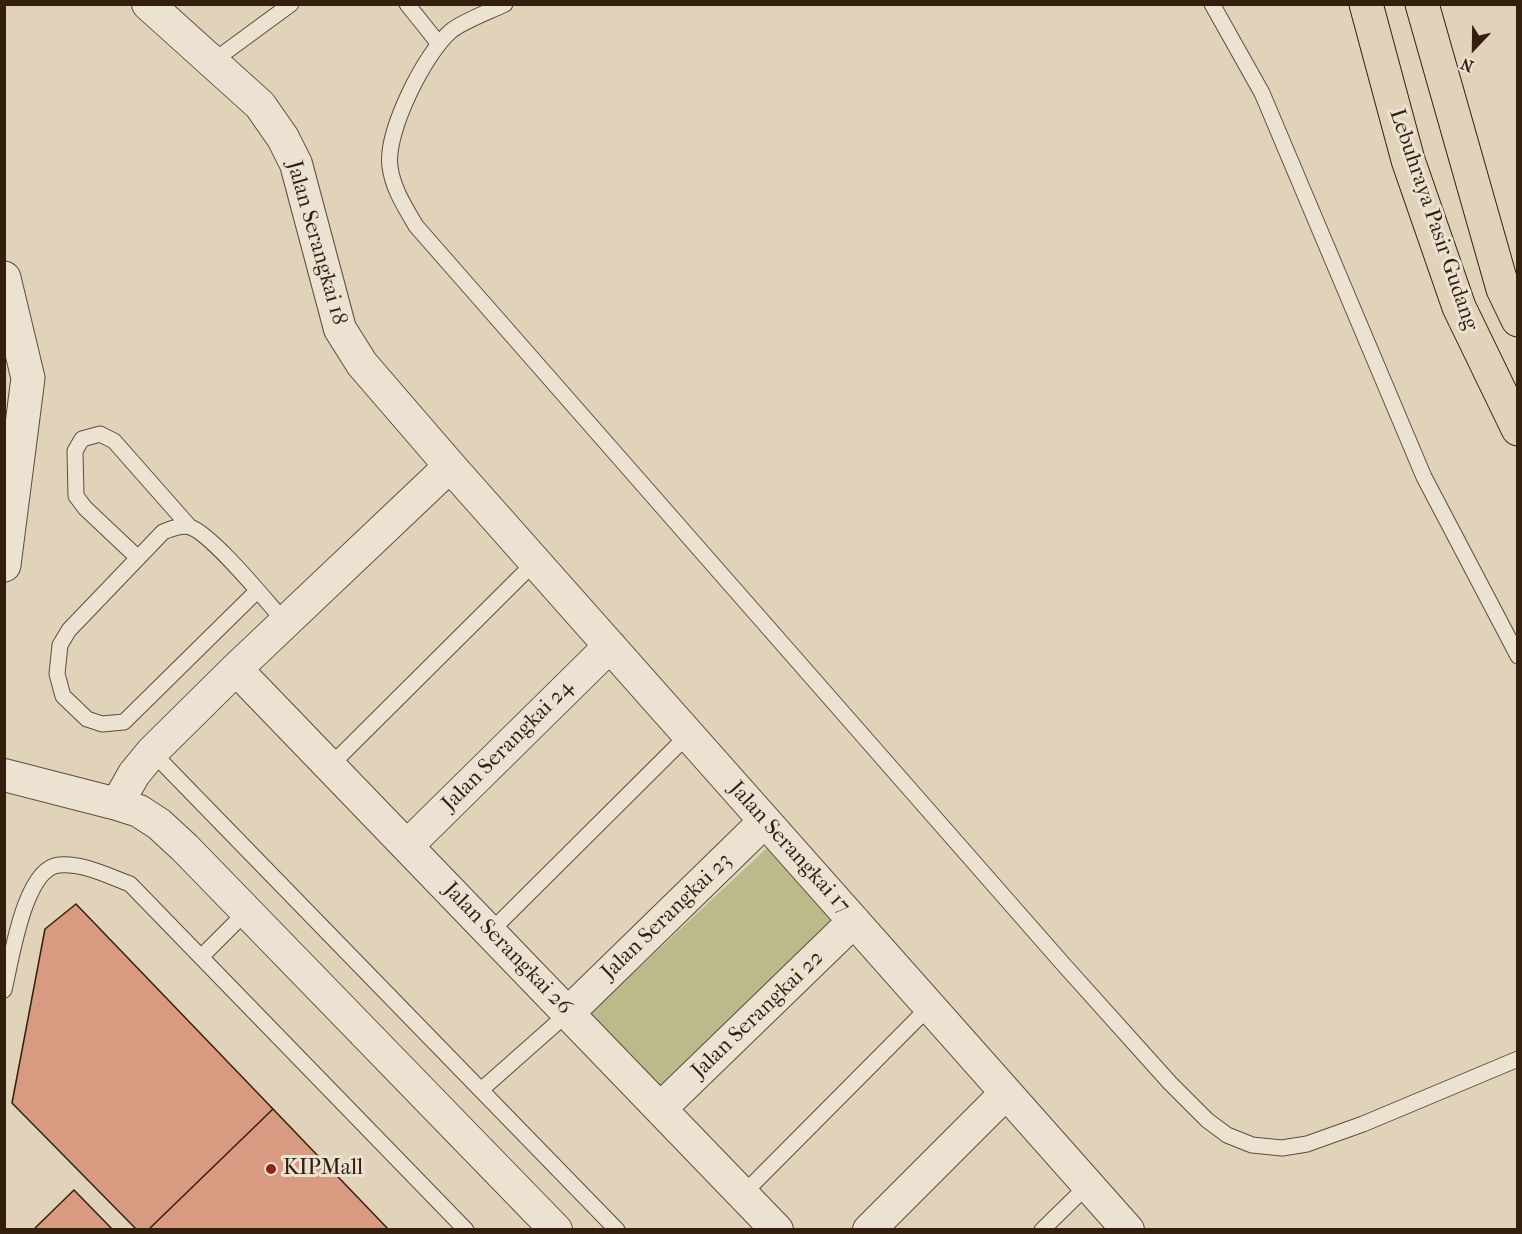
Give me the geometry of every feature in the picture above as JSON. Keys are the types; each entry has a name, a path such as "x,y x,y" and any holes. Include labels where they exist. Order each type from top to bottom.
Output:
{"highway":[{"name":"Lebuhraya Pasir Gudang","path":"1366,4 1408,160 1459,307 1518,429"},
{"name":"Lebuhraya Pasir Gudang","path":"1422,4 1503,289 1518,320"}],"street":[{"name":"Jalan Serangkai 18","path":"148,4 260,105 283,138 296,164 340,329 362,364 450,466"},
{"path":"4,278 28,378 5,563"},
{"name":"Jalan Serangkai 17","path":"450,466 1128,1230"},
{"path":"117,804 134,774 152,752 450,466"},
{"name":"Jalan Serangkai 24","path":"407,846 610,646"},
{"name":"Jalan Serangkai 26","path":"236,669 662,1108 777,1230"},
{"path":"4,775 117,804 139,811 159,824 247,911 556,1230"},
{"name":"Jalan Serangkai 23","path":"568,1013 765,821"},
{"name":"Jalan Serangkai 22","path":"662,1108 854,921"},
{"path":"869,1230 1006,1093"}],"lane":[{"path":"212,62 291,4"},
{"path":"407,4 439,44"},
{"path":"505,4 452,29 432,51 411,88 395,128 389,164 395,189 416,226 1170,1083 1207,1120 1227,1135 1252,1145 1282,1148 1307,1144 1363,1124 1518,1059"},
{"path":"1212,4 1262,93 1424,477 1518,656"},
{"path":"138,558 85,508 76,496 75,451 82,439 100,434 114,441 189,526 210,539 285,622"},
{"path":"189,526 174,527 163,532 69,630 60,645 57,674 63,696 87,719 102,724 124,722 257,591"},
{"path":"329,767 535,562"},
{"path":"490,931 688,735"},
{"path":"152,752 617,1230"},
{"path":"4,990 25,903 40,877 57,865 85,867 130,884 466,1230"},
{"path":"201,957 247,911"},
{"path":"742,1195 929,1007"},
{"path":"481,1090 568,1013"},
{"path":"1042,1230 1088,1185"}],"shaded area":[{"path":"769,846 832,920 661,1087 591,1013"}],"building":[{"path":"76,904 273,1109 148,1230 137,1230 12,1103 45,929"},
{"name":"KIPMall","path":"273,1109 389,1230 148,1230"},
{"path":"74,1190 113,1230 33,1230"}],"place":[{"name":"KIPMall","path":"271,1169"}]}
